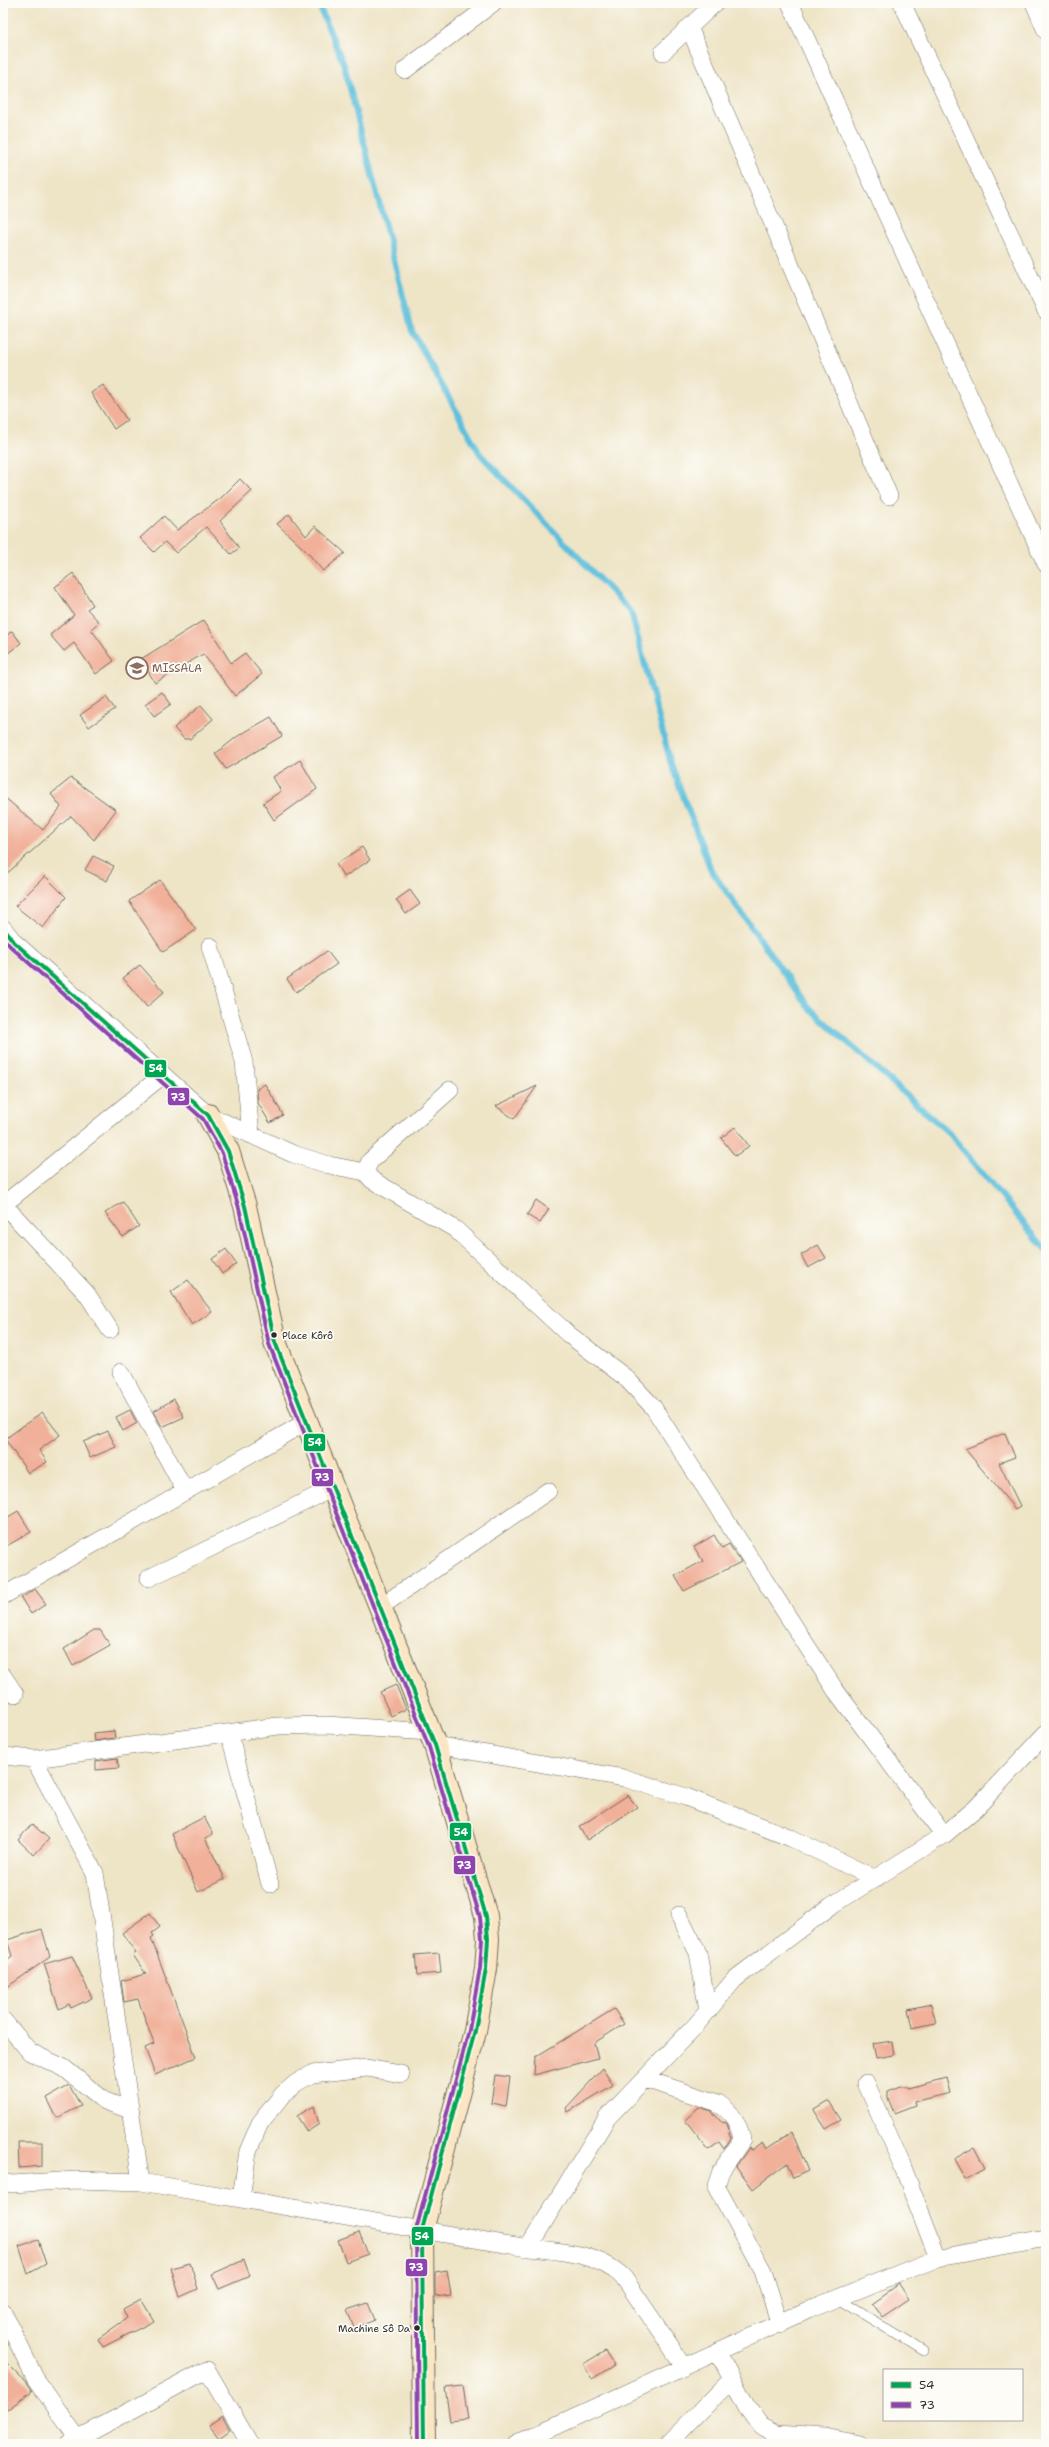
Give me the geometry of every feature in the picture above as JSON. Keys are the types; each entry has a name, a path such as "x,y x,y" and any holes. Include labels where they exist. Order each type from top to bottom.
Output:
{"street":[{"path":"405,70 493,3"},
{"path":"663,52 715,3"},
{"path":"790,3 1045,558"},
{"path":"902,3 1046,311"},
{"path":"1034,3 1045,25"},
{"path":"690,27 890,496"},
{"path":"3,928 14,942 208,1115 310,1160 366,1172 372,1180 455,1229 568,1334 626,1378 653,1407 828,1678 944,1835"},
{"path":"210,946 244,1062 251,1135"},
{"path":"110,1330 87,1294 4,1205 163,1075"},
{"path":"366,1172 370,1161 450,1090"},
{"path":"208,1115 228,1151 245,1206 275,1342 432,1739 486,1916 488,1939 486,1968 475,2031 422,2230 424,2444"},
{"path":"121,1372 185,1491"},
{"path":"3,1596 306,1422"},
{"path":"150,1578 332,1488"},
{"path":"380,1607 548,1491"},
{"path":"3,1676 15,1694"},
{"path":"3,1756 34,1760 278,1726 327,1725 432,1739 624,1778 686,1797 791,1838 876,1879"},
{"path":"229,1733 270,1884"},
{"path":"528,2248 607,2118 708,2011 735,1979 831,1906 944,1835 976,1808 1046,1733"},
{"path":"34,1760 95,1873 141,2182"},
{"path":"679,1915 698,1953 708,2011"},
{"path":"3,2020 30,2052 64,2068 105,2101 130,2110"},
{"path":"241,2198 248,2151 260,2122 283,2094 296,2083 312,2074 367,2068 401,2074"},
{"path":"645,2078 718,2103 729,2110 740,2128 742,2140 721,2171 716,2186 763,2271 780,2325"},
{"path":"866,2083 902,2165 938,2258"},
{"path":"4,2183 76,2180 141,2182 528,2248 564,2252 612,2266 624,2278 684,2366"},
{"path":"516,2444 684,2366 780,2325 837,2298 938,2258 1046,2238"},
{"path":"3,2312 35,2378 73,2441 207,2370 250,2444"},
{"path":"717,2351 747,2407 761,2426 777,2434 826,2437 859,2444"},
{"path":"668,2444 732,2379"}],"lane":[{"path":"837,2298 923,2351"}],"building":[{"path":"103,385 127,420 114,429 91,393"},
{"path":"240,479 252,491 220,521 239,548 231,554 206,527 176,553 165,542 154,552 140,538 164,516 177,530 221,498"},
{"path":"289,514 306,536 315,526 345,553 323,571 307,552 277,524"},
{"path":"73,573 93,605 87,609 99,622 91,629 114,661 96,674 74,643 64,651 50,635 74,615 55,587"},
{"path":"204,620 231,663 245,653 262,674 235,696 203,654 155,683 141,659"},
{"path":"12,631 21,643 3,657 3,638"},
{"path":"162,692 171,704 154,716 145,704"},
{"path":"106,697 115,709 89,727 80,715"},
{"path":"201,705 213,719 190,739 184,739 174,728"},
{"path":"271,717 282,736 226,769 215,754 238,736"},
{"path":"300,760 317,789 274,820 263,803 281,791 273,777"},
{"path":"71,778 116,810 94,840 71,816 3,877 3,796 43,830 61,807 51,794"},
{"path":"362,847 370,860 344,877 336,864"},
{"path":"93,856 114,866 107,881 85,870"},
{"path":"45,876 66,897 43,928 15,906"},
{"path":"160,880 196,930 163,952 129,901"},
{"path":"410,890 420,904 406,914 396,900"},
{"path":"327,951 337,964 296,992 287,979"},
{"path":"140,965 164,992 147,1007 123,978"},
{"path":"265,1084 283,1115 270,1123 258,1103 257,1089"},
{"path":"537,1086 514,1119 496,1106"},
{"path":"735,1127 749,1146 735,1156 721,1138"},
{"path":"536,1200 549,1209 540,1223 527,1215"},
{"path":"123,1202 139,1226 123,1237 105,1213"},
{"path":"818,1245 826,1258 808,1268 801,1255"},
{"path":"226,1249 236,1264 222,1274 212,1259"},
{"path":"188,1280 212,1312 192,1325 171,1292"},
{"path":"174,1399 184,1417 162,1427 154,1411"},
{"path":"130,1410 137,1423 123,1431 116,1417"},
{"path":"42,1412 60,1435 39,1450 47,1462 28,1473 5,1439"},
{"path":"108,1431 116,1447 90,1458 83,1442"},
{"path":"1005,1433 1015,1457 999,1463 1020,1506 1015,1509 965,1449"},
{"path":"18,1511 31,1532 3,1548 3,1520"},
{"path":"714,1535 722,1548 729,1544 741,1562 684,1591 675,1576 703,1561 694,1547"},
{"path":"35,1589 46,1604 31,1614 21,1598"},
{"path":"94,1630 100,1630 110,1645 73,1666 64,1649"},
{"path":"396,1685 406,1709 391,1716 380,1692"},
{"path":"114,1731 115,1738 94,1741 93,1733"},
{"path":"117,1758 119,1768 96,1770 96,1761"},
{"path":"628,1795 637,1807 587,1840 579,1827"},
{"path":"204,1817 213,1834 205,1838 225,1879 198,1892 172,1834"},
{"path":"32,1824 49,1839 34,1855 18,1840"},
{"path":"150,1913 160,1927 152,1933 154,1936 151,1938 196,2057 155,2075 145,2048 154,2044 138,1999 124,2002 121,1981 146,1974 133,1955 136,1953 122,1933"},
{"path":"42,1929 50,1957 3,1990 3,1963 12,1956 7,1940"},
{"path":"439,1953 441,1973 417,1975 415,1955"},
{"path":"72,1956 92,1998 71,2008 69,2004 59,2009 44,1964"},
{"path":"931,2004 936,2023 912,2028 908,2009"},
{"path":"614,2009 624,2024 594,2043 598,2058 534,2075 535,2057"},
{"path":"892,2041 894,2055 876,2058 873,2044"},
{"path":"603,2068 613,2085 568,2112 566,2108"},
{"path":"495,2075 510,2077 506,2106 491,2103"},
{"path":"946,2078 950,2093 914,2102 915,2105 894,2113 888,2098 888,2091 901,2086 908,2086 908,2088"},
{"path":"69,2085 81,2106 57,2118 47,2098"},
{"path":"829,2101 841,2120 826,2129 814,2110"},
{"path":"314,2106 319,2124 307,2132 297,2116"},
{"path":"699,2107 712,2111 722,2123 724,2122 726,2124 731,2138 724,2149 719,2142 709,2150 685,2120"},
{"path":"792,2132 808,2171 793,2178 787,2163 753,2189 736,2166 749,2148 751,2151 762,2143 766,2149"},
{"path":"18,2142 42,2142 42,2166 19,2168"},
{"path":"975,2147 986,2168 965,2179 954,2159"},
{"path":"359,2232 368,2254 346,2262 338,2240"},
{"path":"38,2240 46,2264 28,2274 19,2246"},
{"path":"244,2260 250,2276 219,2289 212,2274"},
{"path":"190,2263 198,2289 180,2297 171,2268"},
{"path":"447,2270 451,2295 435,2297 435,2272"},
{"path":"899,2284 909,2299 882,2317 872,2303"},
{"path":"141,2299 154,2321 103,2347 98,2339 127,2318 123,2309"},
{"path":"368,2303 375,2320 354,2328 347,2310"},
{"path":"605,2351 614,2365 592,2379 583,2364"},
{"path":"3,2359 25,2381 32,2391 3,2413"},
{"path":"463,2386 468,2419 450,2421 445,2388"},
{"path":"222,2416 230,2430 219,2438 209,2425"}],"waterway":[{"path":"318,3 344,65 412,331 480,454 631,612 671,764 711,870 808,1007 951,1135 1046,1250"}],"transit line":[{"name":"54","path":"3,928 14,942 208,1115 228,1151 245,1206 275,1342 435,1745 486,1916 488,1939 486,1969 475,2031 422,2230 424,2444"},
{"name":"73","path":"3,938 10,946 203,1119 222,1153 239,1208 269,1344 429,1747 480,1917 482,1939 480,1968 469,2030 416,2230 418,2444"}],"place":[{"name":"MISSALA","path":"137,668"},
{"name":"Place Kôrô","path":"274,1335"},
{"name":"Machine Sô Da","path":"417,2328"}]}
